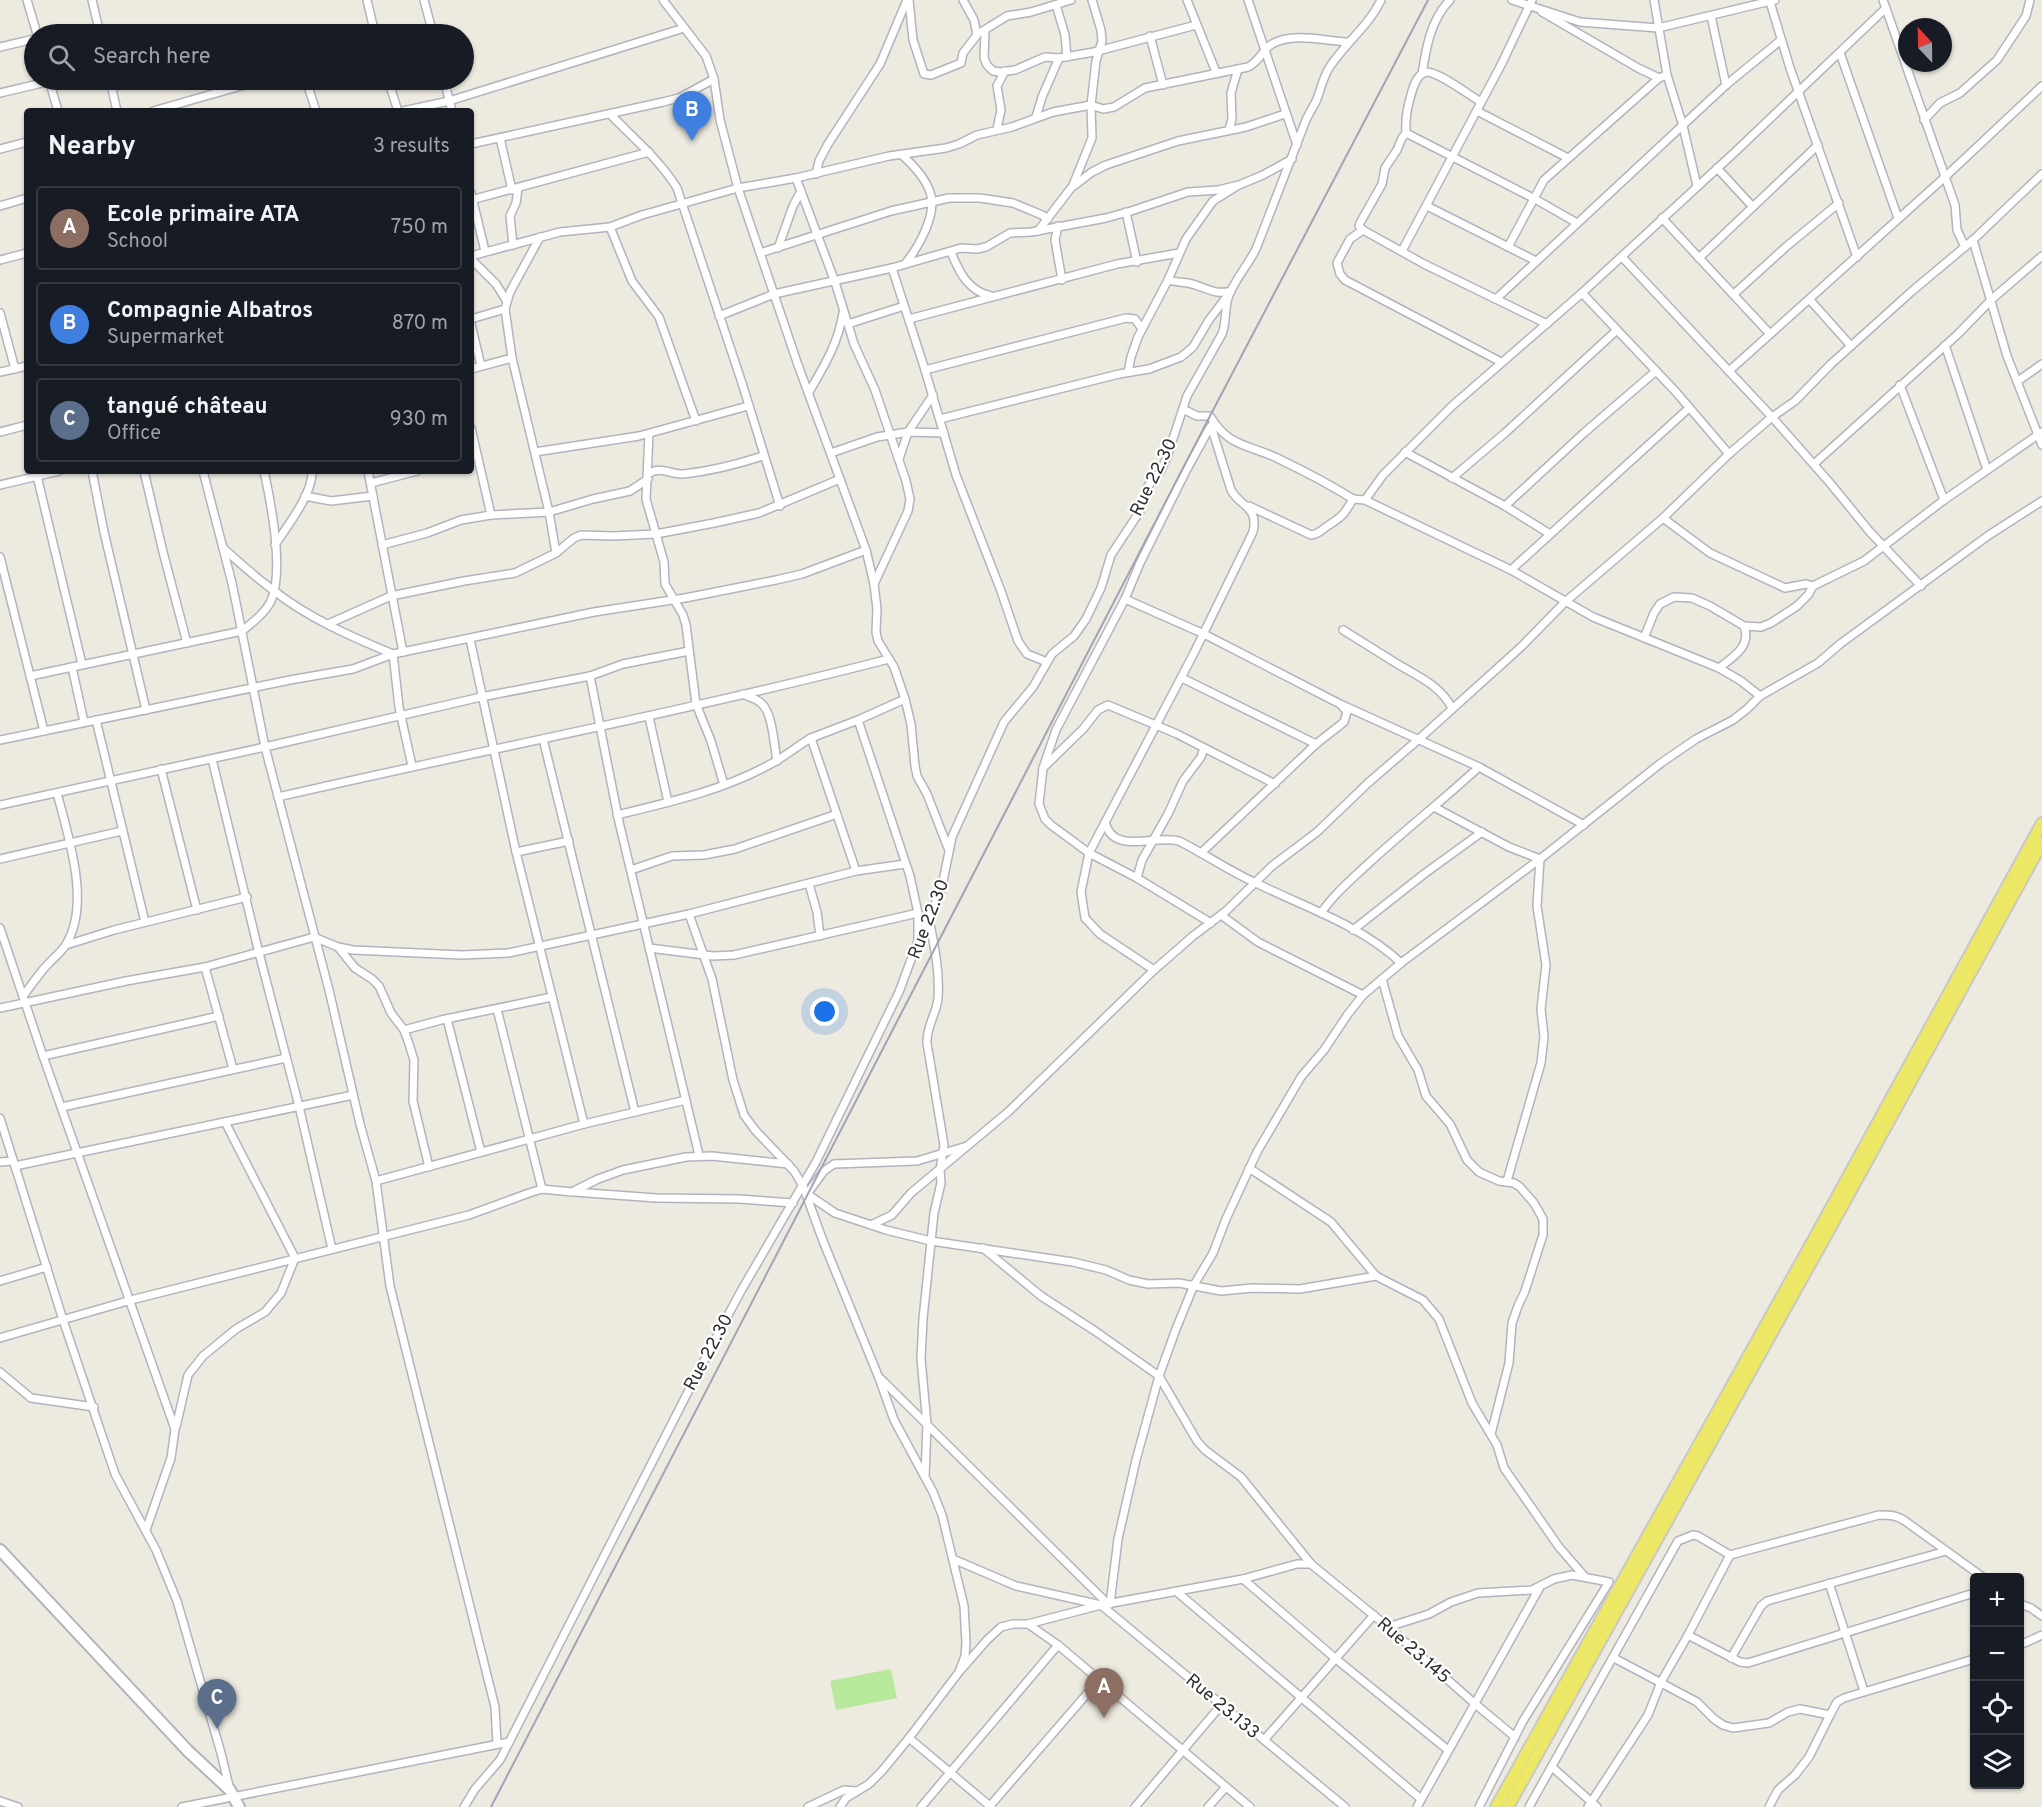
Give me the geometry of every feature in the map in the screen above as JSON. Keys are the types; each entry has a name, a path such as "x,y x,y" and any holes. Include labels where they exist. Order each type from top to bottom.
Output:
{"main road":[{"path":"1496,1807 1815,1237 2042,823"},
{"path":"1508,1807 2042,843"}],"street":[{"path":"27,0 34,24"},
{"path":"92,0 98,24"},
{"path":"367,0 373,24"},
{"path":"424,0 431,24"},
{"path":"663,0 705,56 714,79 722,130 738,188 866,550 874,584 878,641 889,659 905,699 911,724 917,776 927,794 948,848"},
{"path":"908,0 913,40 924,74 931,75 958,66 963,53 977,35 1007,16 1031,12 1071,0"},
{"path":"816,174 819,161 828,144 880,64 893,29 908,0"},
{"path":"963,0 974,20 977,35"},
{"path":"1038,231 1071,188 1092,142 1091,105 1096,61 1102,41 1092,0"},
{"path":"1187,0 1216,72"},
{"path":"1248,0 1297,146"},
{"name":"Rue 22.30","path":"464,1807 475,1789 500,1760 713,1342 769,1242 794,1203 850,1094 899,992 918,941 941,891 947,867 948,848 955,828 1004,722 1033,687 1052,654 1074,636 1086,619 1101,588 1111,555 1140,511 1148,486 1160,472 1183,408 1222,334 1226,324 1227,303 1231,291 1247,268 1256,249 1325,75 1381,0"},
{"path":"1450,0 1433,25 1422,74 1414,86 1407,107 1406,133 1385,168 1382,184 1359,226 1362,230 1402,251 1547,324"},
{"path":"1512,0 1531,3 1580,22 1658,28 1711,16 1747,3 1772,1 1781,40 1798,93 1857,257"},
{"path":"1654,0 1663,76 1683,126 1697,186"},
{"path":"1883,0 1955,205 1957,230 1965,247"},
{"path":"1924,120 1940,103 1960,93 1997,60 2026,16 2030,0"},
{"path":"1531,3 1638,68 1663,76"},
{"path":"1402,251 1477,111 1531,3"},
{"path":"1056,5 1065,35 1067,57"},
{"path":"1365,500 1383,475 1452,405 1622,257 1886,8"},
{"path":"1711,16 1726,85"},
{"path":"985,30 983,52 987,65 993,71 1005,71 1031,64 1045,57 1067,57 1196,25"},
{"path":"417,108 449,101 684,28"},
{"path":"1150,36 1163,85"},
{"path":"474,256 560,232 610,227 738,188 816,174 902,154 946,148 976,135 1012,127 1036,117 1091,105 1103,109 1114,107 1145,88 1238,69 1257,62 1273,43 1289,39 1348,42"},
{"path":"1496,299 1726,85 1781,40"},
{"path":"0,47 24,41"},
{"path":"1840,53 1898,218"},
{"path":"1036,117 1059,58"},
{"path":"1229,130 1232,119 1231,93 1238,69"},
{"path":"997,129 1001,110 997,86 1005,71"},
{"path":"1422,74 1430,72 1481,102"},
{"path":"1508,247 1545,180 1663,76"},
{"path":"474,143 679,98 714,79"},
{"path":"1729,371 1810,300 2042,86"},
{"path":"0,93 24,87"},
{"path":"53,90 57,108"},
{"path":"112,90 116,108"},
{"path":"175,108 231,90"},
{"path":"309,90 315,108"},
{"path":"391,90 397,108"},
{"path":"446,90 451,108"},
{"path":"1477,111 1568,158"},
{"path":"610,114 650,152 677,188 780,506"},
{"path":"1071,188 1092,172 1118,159 1178,141 1246,127 1286,114"},
{"path":"1406,133 1577,223"},
{"path":"500,138 515,189 516,203 510,216 513,245"},
{"path":"0,149 24,143"},
{"path":"1699,258 1818,145"},
{"path":"474,198 515,189 650,152"},
{"path":"902,154 919,172 931,194 932,201 924,236 905,264"},
{"path":"719,316 774,294 835,282 961,248 986,247 1010,233 1038,231 1126,212 1188,192 1218,190 1239,185 1292,159"},
{"path":"1717,168 1753,207"},
{"path":"871,1225 892,1215 911,1194 1008,1112 1154,970 1221,915 1272,866 1317,832 1368,783 1521,647 1565,602 1663,518 1729,454 1772,417 1795,401 1851,346 1973,240 2042,174"},
{"path":"796,178 835,282 858,355 875,390 910,499 908,511 874,584"},
{"path":"1128,372 1142,328 1168,280 1186,239 1213,201 1239,185"},
{"path":"778,248 793,206 801,191"},
{"path":"760,253 891,210 960,197 1014,203 1042,214 1048,219"},
{"path":"0,206 24,199"},
{"path":"1734,294 1839,203"},
{"path":"474,206 485,251"},
{"path":"1427,206 1536,261"},
{"path":"1126,212 1137,262"},
{"path":"1662,218 1770,334"},
{"path":"1058,226 1054,240 1062,280"},
{"path":"610,227 632,281 659,317 696,421"},
{"path":"1362,230 1350,238 1337,263 1340,274 1345,280 1501,362"},
{"path":"540,237 506,300 506,309 512,358 549,512 556,553"},
{"path":"1973,240 1992,299 1999,331 2040,433 2042,445"},
{"path":"951,252 967,283 979,292 996,297"},
{"path":"909,319 1117,264 1179,253"},
{"path":"0,260 24,254"},
{"path":"1814,464 1992,299 2042,256"},
{"path":"1622,257 1772,417 1883,547 1921,586"},
{"path":"474,260 496,284 506,300"},
{"path":"892,267 956,475 1018,641 1027,654 1047,662"},
{"path":"1168,280 1193,284 1213,292 1231,291"},
{"path":"940,419 1161,365 1190,352 1220,303 1231,291"},
{"path":"1213,292 1220,303"},
{"path":"1582,293 1656,371 1729,454"},
{"path":"1810,300 1851,346"},
{"path":"848,324 904,306"},
{"path":"474,318 506,309"},
{"path":"809,392 834,349 841,329 843,311"},
{"path":"0,314 15,369"},
{"path":"925,370 1126,318 1135,319 1142,328"},
{"path":"1452,478 1505,433 1617,330"},
{"path":"474,337 481,366"},
{"path":"1945,345 1987,470"},
{"path":"474,368 512,358"},
{"path":"2018,381 2042,364"},
{"path":"0,372 24,367"},
{"path":"1505,506 1585,432 1656,371"},
{"path":"1900,385 1944,500"},
{"path":"899,459 908,432 933,395"},
{"path":"535,452 649,434 748,406"},
{"path":"1183,408 1197,416 1210,416 1231,489 1237,498 1247,505 1311,535 1319,533 1340,520 1353,498"},
{"path":"1511,570 1689,408"},
{"path":"1213,425 1238,444 1280,459 1353,498 1365,500 1511,570 1593,617 1719,668 1760,696"},
{"path":"1211,923 1137,878 1089,853 1063,835 1045,819 1040,804 1043,768 1056,730 1213,425"},
{"path":"0,432 24,426"},
{"path":"831,453 867,439 908,432 944,433"},
{"path":"1644,638 1649,623 1660,604 1674,597 1692,598 1744,626 1761,627 1771,623 1797,606 1814,586 1851,568 1883,547 1944,500 2040,433"},
{"path":"649,434 646,499 664,562 664,584 683,615 686,625 696,704 711,741 724,785"},
{"path":"1405,452 1428,462 1550,534"},
{"path":"382,545 427,533 461,520 491,515 549,512 630,491 657,470 678,474 693,473 763,456"},
{"path":"474,457 491,515"},
{"path":"0,485 46,474"},
{"path":"93,474 146,710"},
{"path":"145,474 187,643"},
{"path":"204,474 242,632 265,747 376,1181 390,1286 495,1707 497,1744"},
{"path":"30,676 242,632 265,610 274,591 273,509 265,474"},
{"path":"275,545 305,496 313,479 312,474"},
{"path":"369,474 403,652"},
{"path":"371,483 406,474"},
{"path":"37,476 82,664"},
{"path":"328,624 391,596 515,573 556,553 581,535 613,537 656,534 759,513 840,479"},
{"path":"305,496 331,501 373,495"},
{"path":"1106,1604 1121,1523 1159,1376 1194,1285 1213,1253 1226,1219 1275,1119 1301,1077 1324,1050 1363,995 1401,963 1540,859 1661,763 1696,739 1733,720 1760,696 1825,658 1840,644 1989,535 2042,501"},
{"path":"1154,970 1100,934 1085,918 1081,892 1089,853 1182,678 1253,532 1255,521 1247,505"},
{"path":"1663,518 1710,553 1777,585 1788,589 1806,584 1814,586"},
{"path":"222,548 274,591 328,624 393,654"},
{"path":"0,740 353,669 393,654 594,612 785,578 866,550"},
{"path":"0,557 44,731"},
{"path":"1125,599 1204,634 1340,704 1479,767 1584,825"},
{"path":"1719,668 1745,644 1747,637 1744,626"},
{"path":"1343,630 1433,684 1442,692 1452,708"},
{"path":"470,639 516,852 584,1124"},
{"path":"0,805 481,697 590,676 623,664 689,651"},
{"path":"393,654 401,716 412,766"},
{"path":"278,797 412,766 649,717 889,659"},
{"path":"72,666 84,722"},
{"path":"590,676 598,727 617,814 699,1155"},
{"path":"1182,678 1317,744"},
{"path":"743,694 757,700 765,708 769,716 777,761"},
{"path":"617,814 724,785 777,761 811,738 905,699"},
{"path":"1201,853 1317,744 1344,722 1347,712 1340,704"},
{"path":"1043,768 1083,729 1098,710 1106,705 1155,725 1275,783"},
{"path":"649,717 668,802"},
{"path":"96,720 146,922"},
{"path":"858,720 911,882 918,913 918,941"},
{"path":"811,738 856,871"},
{"path":"543,740 635,1112"},
{"path":"1137,878 1142,860 1168,814 1183,781 1201,757 1204,748"},
{"path":"212,759 299,1106 332,1250"},
{"path":"1321,914 1334,896 1355,875 1479,767"},
{"path":"161,770 197,910"},
{"path":"25,999 44,969 66,945 78,907 69,843 57,793"},
{"path":"1434,807 1509,847 1540,859"},
{"path":"631,870 672,856 704,855 735,849 837,814"},
{"path":"1105,822 1108,832 1114,837 1135,842 1172,839 1255,883 1353,930 1384,949 1401,963"},
{"path":"0,859 122,831"},
{"path":"1353,930 1482,832"},
{"path":"516,852 569,841"},
{"path":"1507,1181 1543,1049 1541,1010 1546,965 1537,906 1540,859"},
{"path":"0,1008 25,999 205,966 314,937 352,950 462,955 508,953 689,914 856,871 905,864"},
{"path":"810,884 820,936"},
{"path":"66,945 247,897"},
{"path":"649,948 713,956 734,955 918,913"},
{"path":"689,914 712,979 735,1089 744,1115 755,1130 795,1171 807,1194 823,1241 899,1432 942,1515 962,1593 965,1656 959,1672"},
{"path":"1221,915 1258,942 1363,995"},
{"path":"924,1477 927,1424 921,1359 923,1320 934,1213 941,1183 940,1170 944,1145 926,1036 936,1009 938,991 929,917"},
{"path":"0,928 175,1429"},
{"path":"338,947 355,968 379,986 394,1020 404,1030 414,1060 413,1101 429,1167"},
{"path":"205,966 233,1069"},
{"path":"1382,979 1398,1036 1418,1070 1426,1096 1450,1124 1463,1153 1472,1165 1490,1178 1507,1181 1520,1187 1543,1218 1543,1235 1526,1291 1512,1323 1509,1363 1491,1434"},
{"path":"404,1030 552,997"},
{"path":"497,1009 542,1189"},
{"path":"43,1056 219,1016"},
{"path":"447,1019 481,1152"},
{"path":"62,1107 286,1058"},
{"path":"0,1162 14,1163 78,1154 353,1095"},
{"path":"376,1181 584,1124 686,1100"},
{"path":"0,1118 63,1320 115,1474 167,1573 177,1601 235,1798"},
{"path":"225,1122 296,1258"},
{"path":"807,1194 824,1171 834,1164 917,1161 968,1146"},
{"path":"572,1192 623,1170 699,1155 788,1164"},
{"path":"1250,1168 1331,1222 1376,1276 1423,1300 1439,1319 1472,1403 1497,1445 1504,1468 1559,1547 1585,1577"},
{"path":"0,1338 131,1300 469,1215 542,1189 656,1198 739,1199 794,1203"},
{"path":"807,1194 836,1213 871,1225 931,1241 1082,1264 1107,1270 1139,1283 1179,1283 1221,1291 1253,1288 1300,1289 1376,1276"},
{"path":"981,1247 1036,1292 1159,1376"},
{"path":"146,1530 171,1458 175,1429 188,1375 211,1349 236,1329 265,1312 281,1293 296,1258"},
{"path":"0,1281 47,1267"},
{"path":"0,1372 31,1398 94,1407"},
{"name":"Rue 23.145","path":"1159,1376 1197,1441 1241,1478 1311,1564 1388,1626 1515,1737"},
{"name":"Rue 23.133","path":"879,1378 1106,1604 1345,1807"},
{"path":"1530,1807 1678,1541 1692,1535 1698,1536 1730,1555 1879,1515 1889,1515 1898,1516 1978,1573"},
{"path":"0,1550 235,1798"},
{"path":"1731,1658 1763,1603 1946,1551"},
{"path":"1552,1767 1592,1805 1641,1727 1655,1701 1661,1682 1730,1555"},
{"path":"953,1559 1016,1586 1106,1604"},
{"path":"840,1807 846,1798 869,1784 909,1738 959,1672 1001,1627 1028,1624 1106,1604 1243,1579 1297,1563 1311,1564"},
{"path":"1388,1626 1429,1614 1468,1595 1520,1591 1540,1587 1562,1577 1578,1576 1609,1582 1635,1580"},
{"path":"1243,1579 1336,1659 1448,1750"},
{"path":"1479,1807 1528,1711 1609,1582"},
{"path":"1829,1583 1864,1691"},
{"path":"1417,1807 1540,1587"},
{"path":"1177,1592 1421,1800"},
{"path":"1688,1635 1731,1658 1748,1663 1970,1594"},
{"path":"2024,1606 2042,1616"},
{"path":"1264,1740 1374,1615"},
{"path":"1028,1624 1058,1645 1250,1807"},
{"path":"2024,1643 2042,1635"},
{"path":"921,1807 1058,1645"},
{"path":"1614,1658 1697,1702 1723,1725 1733,1728 1769,1723 1788,1712 1800,1709 1830,1715"},
{"path":"1769,1807 1778,1790 1805,1763 1837,1702 1864,1691 1970,1660"},
{"path":"909,1738 990,1807 1099,1680"},
{"path":"1135,1807 1222,1704"},
{"path":"182,1807 509,1742"},
{"path":"1208,1807 1226,1786"},
{"path":"808,1807 844,1791 856,1791"},
{"path":"0,1801 18,1807"}],"green space":[{"path":"891,1669 897,1698 836,1710 830,1681"}],"railway":[{"path":"491,1807 1210,416 1428,0"}],"place":[{"name":"Compagnie Albatros","path":"692,141"},
{"name":"Ecole primaire ATA","path":"1104,1718"},
{"name":"tangué château","path":"217,1729"}]}
